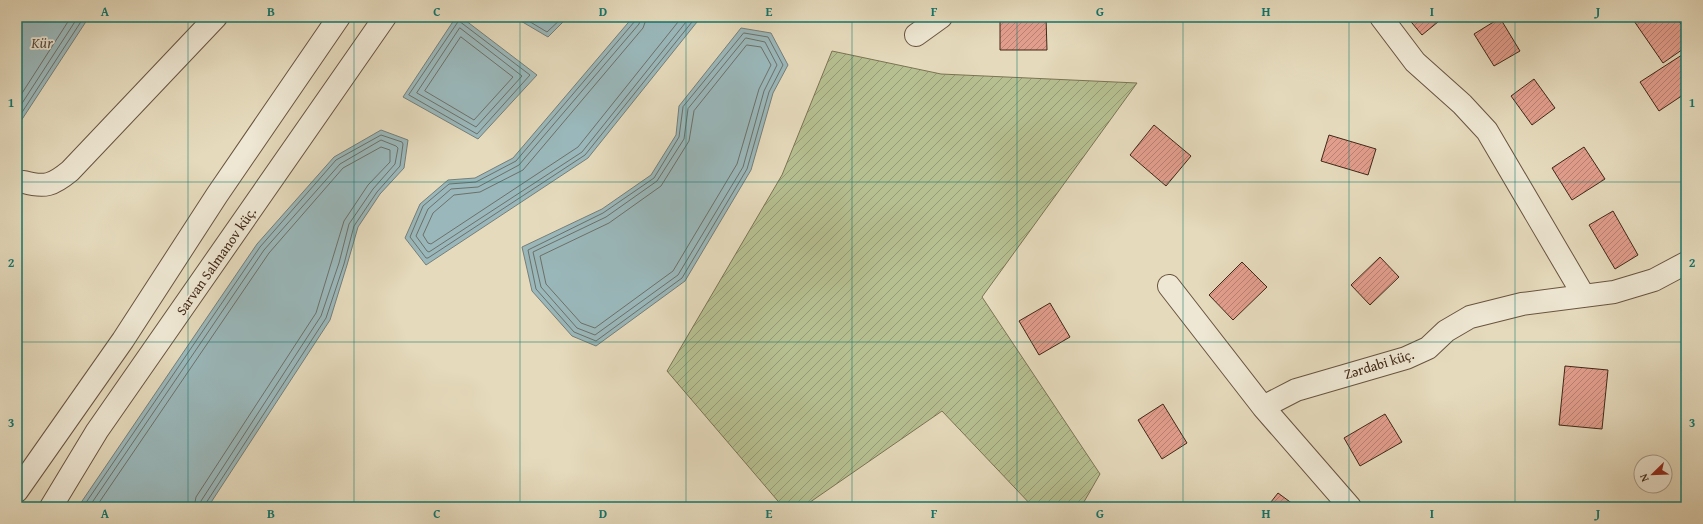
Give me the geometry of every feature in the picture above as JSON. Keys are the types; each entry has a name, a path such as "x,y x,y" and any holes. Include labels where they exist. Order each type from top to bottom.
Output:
{"street":[{"path":"24,182 38,186 57,182 70,171 216,17"},
{"path":"17,491 123,340 217,195 339,17"},
{"name":"Sarvan Salmanov küç.","path":"51,507 102,425 385,17"},
{"path":"916,35 941,17"},
{"path":"1381,17 1415,62 1462,104 1487,131 1584,296"},
{"name":"Zərdabi küç.","path":"1263,407 1296,390 1406,358 1428,348 1446,331 1470,317 1522,304 1614,292 1654,280 1686,263"},
{"path":"1169,286 1263,407 1350,507"}],"green space":[{"path":"832,51 941,74 1137,83 982,297 1100,474 1081,507 1033,507 942,411 803,507 783,507 667,371 782,175"}],"water":[{"name":"Kür","path":"17,17 89,17 17,127"},
{"path":"456,17 461,17 537,75 478,139 403,97"},
{"path":"514,17 568,17 548,37"},
{"path":"633,17 701,17 588,158 426,265 405,238 420,204 448,180 475,178 513,158"},
{"path":"741,28 771,33 788,65 773,93 751,170 685,281 596,346 572,336 532,291 522,247 602,209 651,175 676,135 679,106"},
{"path":"381,130 408,140 404,168 380,194 358,227 330,320 208,507 78,507 257,244 334,157"}],"building":[{"path":"1000,17 1046,17 1047,50 1000,50"},
{"path":"1407,17 1444,17 1422,35"},
{"path":"1640,17 1676,17 1681,24 1686,21 1686,47 1663,63 1634,21"},
{"path":"1500,18 1520,51 1494,66 1474,34"},
{"path":"1685,53 1686,93 1659,111 1640,82"},
{"path":"1534,79 1555,108 1532,125 1511,96"},
{"path":"1154,125 1191,156 1166,186 1130,155"},
{"path":"1329,135 1376,149 1368,175 1321,161"},
{"path":"1584,147 1605,179 1572,200 1552,168"},
{"path":"1613,211 1638,255 1615,269 1589,225"},
{"path":"1380,257 1399,277 1370,305 1351,285"},
{"path":"1242,262 1267,287 1233,320 1209,295"},
{"path":"1050,303 1070,337 1039,355 1019,321"},
{"path":"1565,366 1608,370 1602,429 1559,425"},
{"path":"1163,404 1187,443 1162,459 1138,420"},
{"path":"1385,414 1402,442 1360,466 1344,438"},
{"path":"1278,493 1297,507 1267,507"}]}
